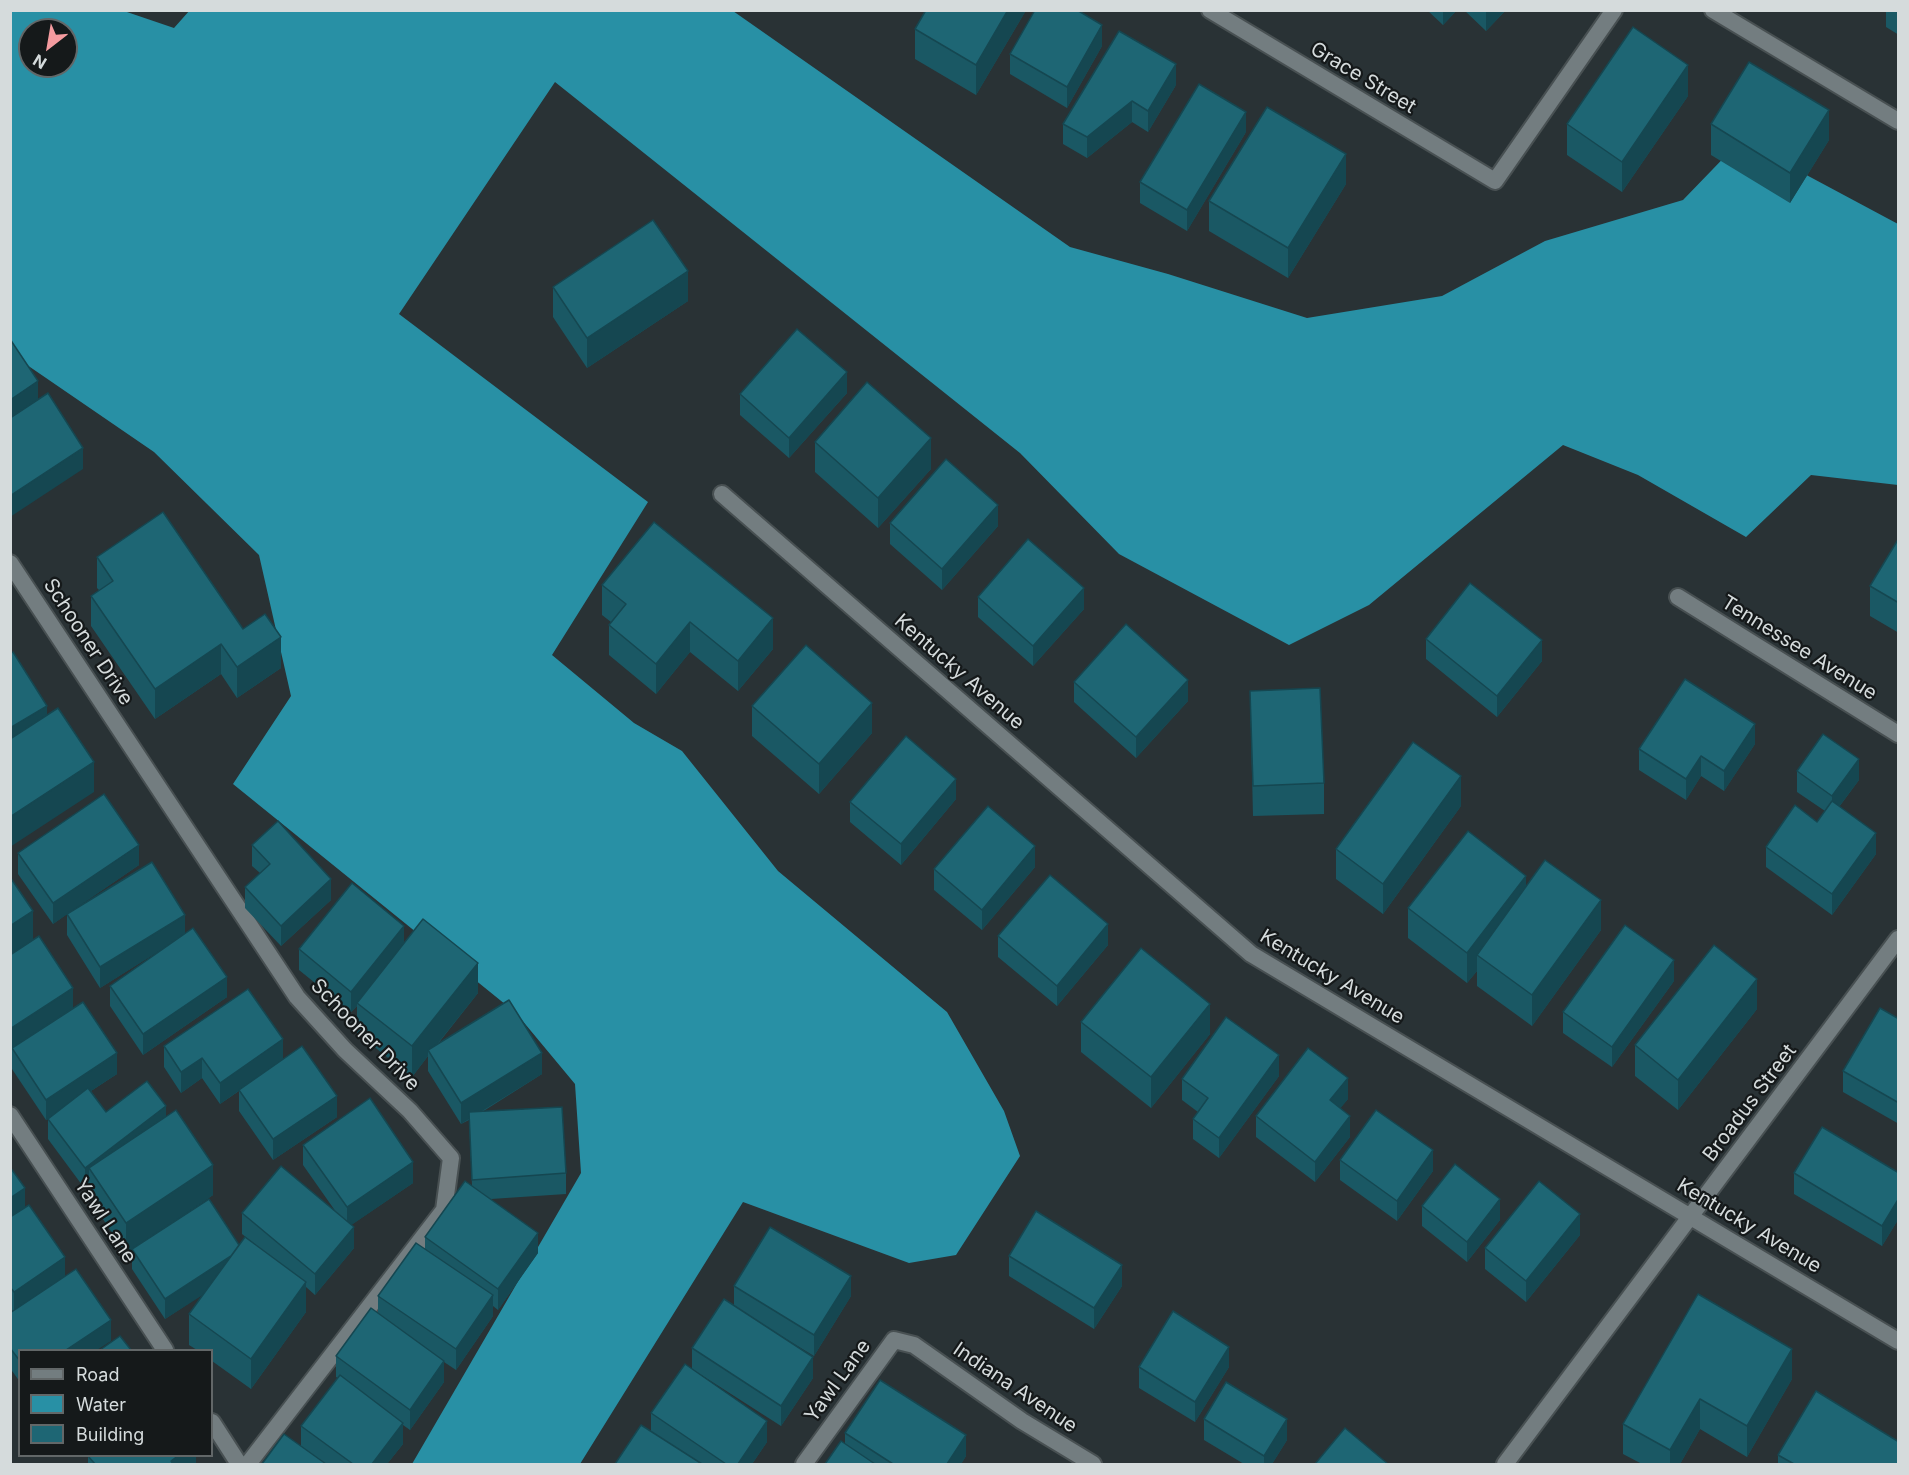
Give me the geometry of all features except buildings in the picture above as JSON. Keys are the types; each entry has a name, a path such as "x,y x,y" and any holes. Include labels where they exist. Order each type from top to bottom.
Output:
{"street":[{"name":"Grace Street","path":"1210,10 1494,181 1614,10"},
{"path":"1713,10 1899,121"},
{"name":"Kentucky Avenue","path":"722,494 1251,954 1899,1341"},
{"name":"Schooner Drive","path":"10,563 297,997 345,1050 410,1110 451,1158 444,1210 248,1464"},
{"name":"Tennessee Avenue","path":"1678,597 1899,734"},
{"name":"Broadus Street","path":"1505,1464 1899,939"},
{"name":"Yawl Lane","path":"10,1115 164,1349"},
{"name":"Yawl Lane","path":"804,1464 894,1340 914,1345"},
{"name":"Indiana Avenue","path":"914,1345 1022,1421 1093,1464"},
{"path":"213,1424 239,1464"}],"water":[{"path":"190,10 733,11 1070,247 1168,274 1307,318 1442,296 1545,241 1683,200 1741,140 1898,224 1898,485 1811,475 1746,537 1638,475 1563,445 1369,605 1289,645 1119,554 1020,453 555,82 399,314 648,502 552,655 634,723 682,751 778,871 947,1012 1004,1111 1020,1156 956,1255 909,1263 743,1202 580,1464 412,1464 581,1173 575,1084 516,1013 233,784 291,696 259,555 154,452 11,354 10,11 124,11 174,28"}]}
